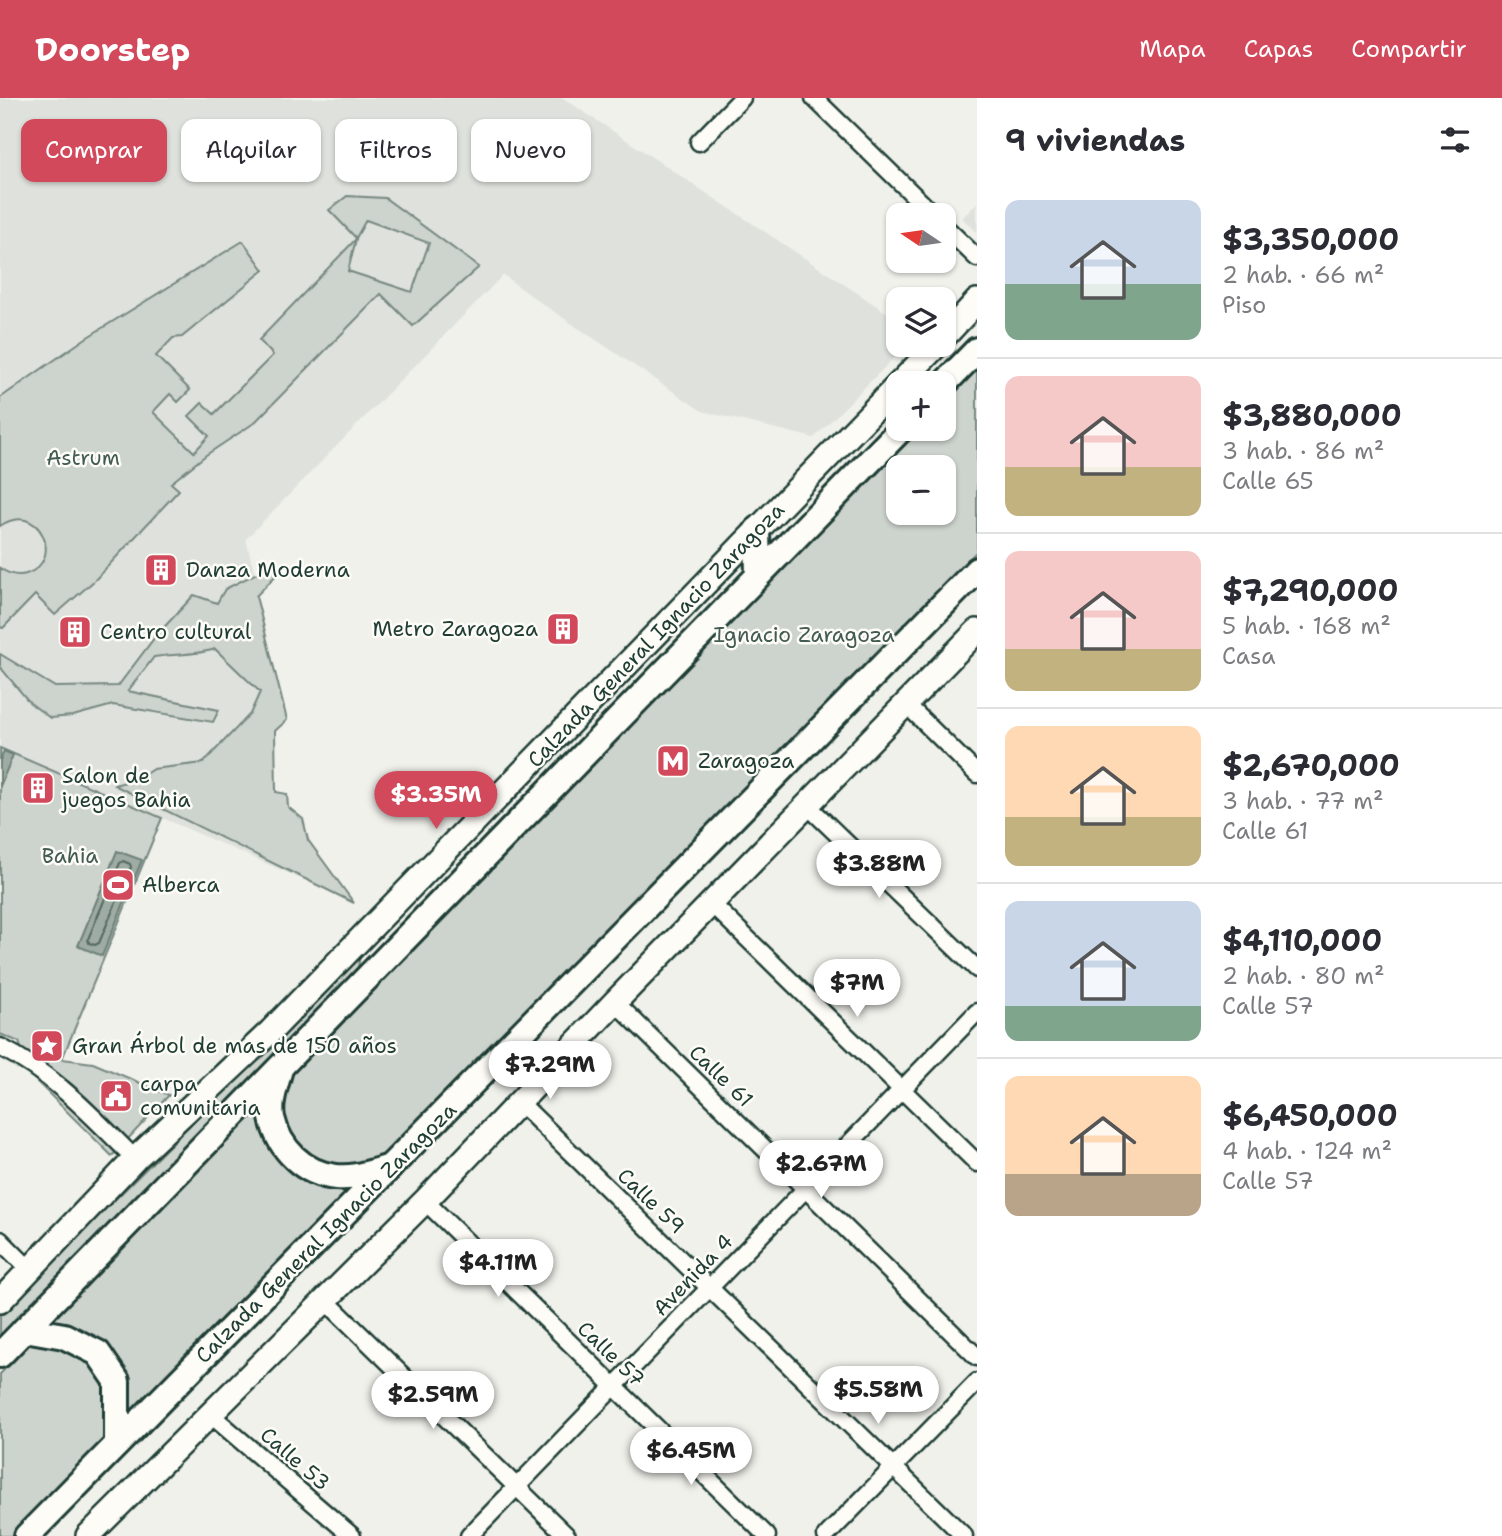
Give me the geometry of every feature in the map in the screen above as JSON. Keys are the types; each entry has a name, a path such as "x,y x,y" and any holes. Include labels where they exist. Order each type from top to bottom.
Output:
{"main road":[{"path":"956,324 977,301"},
{"path":"956,372 977,350"},
{"name":"Calzada General Ignacio Zaragoza","path":"912,371 925,357"},
{"name":"Calzada General Ignacio Zaragoza","path":"0,1301 135,1159 271,1031 886,397"},
{"name":"Calzada General Ignacio Zaragoza","path":"0,1354 889,441"},
{"path":"758,575 759,528 797,535"},
{"name":"Calzada General Ignacio Zaragoza","path":"27,1536 977,570"},
{"path":"92,1535 425,1201 977,631"},
{"path":"282,1065 272,1094 272,1116 281,1140 300,1164 316,1172 337,1177 364,1174 393,1166"},
{"path":"25,1329 64,1336 98,1353 117,1381 117,1444"}],"street":[{"path":"699,142 742,98"},
{"path":"814,98 922,203"},
{"path":"956,238 977,258"},
{"path":"905,704 977,774"},
{"path":"807,805 977,970"},
{"path":"711,903 977,1163"},
{"name":"Calle 61","path":"615,1002 977,1357"},
{"name":"Avenida 4","path":"469,1536 977,1012"},
{"path":"0,1047 59,1084 135,1159"},
{"name":"Calle 59","path":"519,1102 964,1536"},
{"name":"Calle 57","path":"425,1201 767,1536"},
{"path":"0,1240 30,1269"},
{"path":"324,1300 567,1536"},
{"path":"826,1536 976,1383"},
{"name":"Calle 53","path":"210,1414 352,1536"}],"shaded area":[{"path":"0,98 563,98 886,312 886,357 895,357 814,438 702,411 503,275 246,539 259,590 255,596 286,719 275,731 276,792 287,794 287,807 303,819 308,840 354,902 0,747"},
{"path":"977,203 977,233 962,218"}],"green space":[{"name":"Astrum","path":"347,196 385,198 479,267 413,326 381,294 254,423 206,455 171,483 179,490 95,580 55,615 35,595 3,628 0,627 0,568 12,574 26,574 38,567 46,546 43,535 36,526 26,520 14,520 0,526 0,398 86,338 243,241 264,270 182,337 173,338 156,356 190,390 178,402 170,394 153,412 194,452 209,436 189,416 202,403 214,414 273,355 259,340 356,239 348,271 412,292 429,243 366,220 356,238 329,210"},
{"name":"Ignacio Zaragoza","path":"977,370 977,551 355,1183 19,1536 0,1536 0,1374 329,1037 773,573 886,461 886,525 956,525 956,455 892,455 906,441 956,441 956,391"},
{"path":"265,569 281,570 256,596 287,720 275,731 276,792 287,794 288,807 303,819 308,840 354,903 114,785 137,779 153,769 203,763 250,714 260,692 215,649 154,657 128,691 219,710 213,722 113,705 73,716 50,718 30,703 0,667 0,654 55,687 118,686 155,637 194,595 217,603 225,589"},
{"name":"Bahia","path":"0,748 162,818 62,1059 93,1063 169,1095 112,1156 31,1076 19,1042 0,1034"},
{"path":"362,945 358,967 334,996 0,1339 0,1314 181,1134"}],"water":[{"path":"4,751 13,755 0,786 0,760"},
{"path":"117,851 142,860 102,956 78,946"}],"place":[{"name":"Danza Moderna","path":"161,570"},
{"name":"Metro Zaragoza","path":"563,629"},
{"name":"Centro cultural","path":"75,632"},
{"name":"Zaragoza","path":"673,761"},
{"name":"Salon de juegos Bahia","path":"38,788"},
{"name":"Alberca","path":"118,885"},
{"name":"Gran Árbol de mas de 150 años","path":"47,1046"},
{"name":"carpa comunitaria","path":"116,1096"}]}
